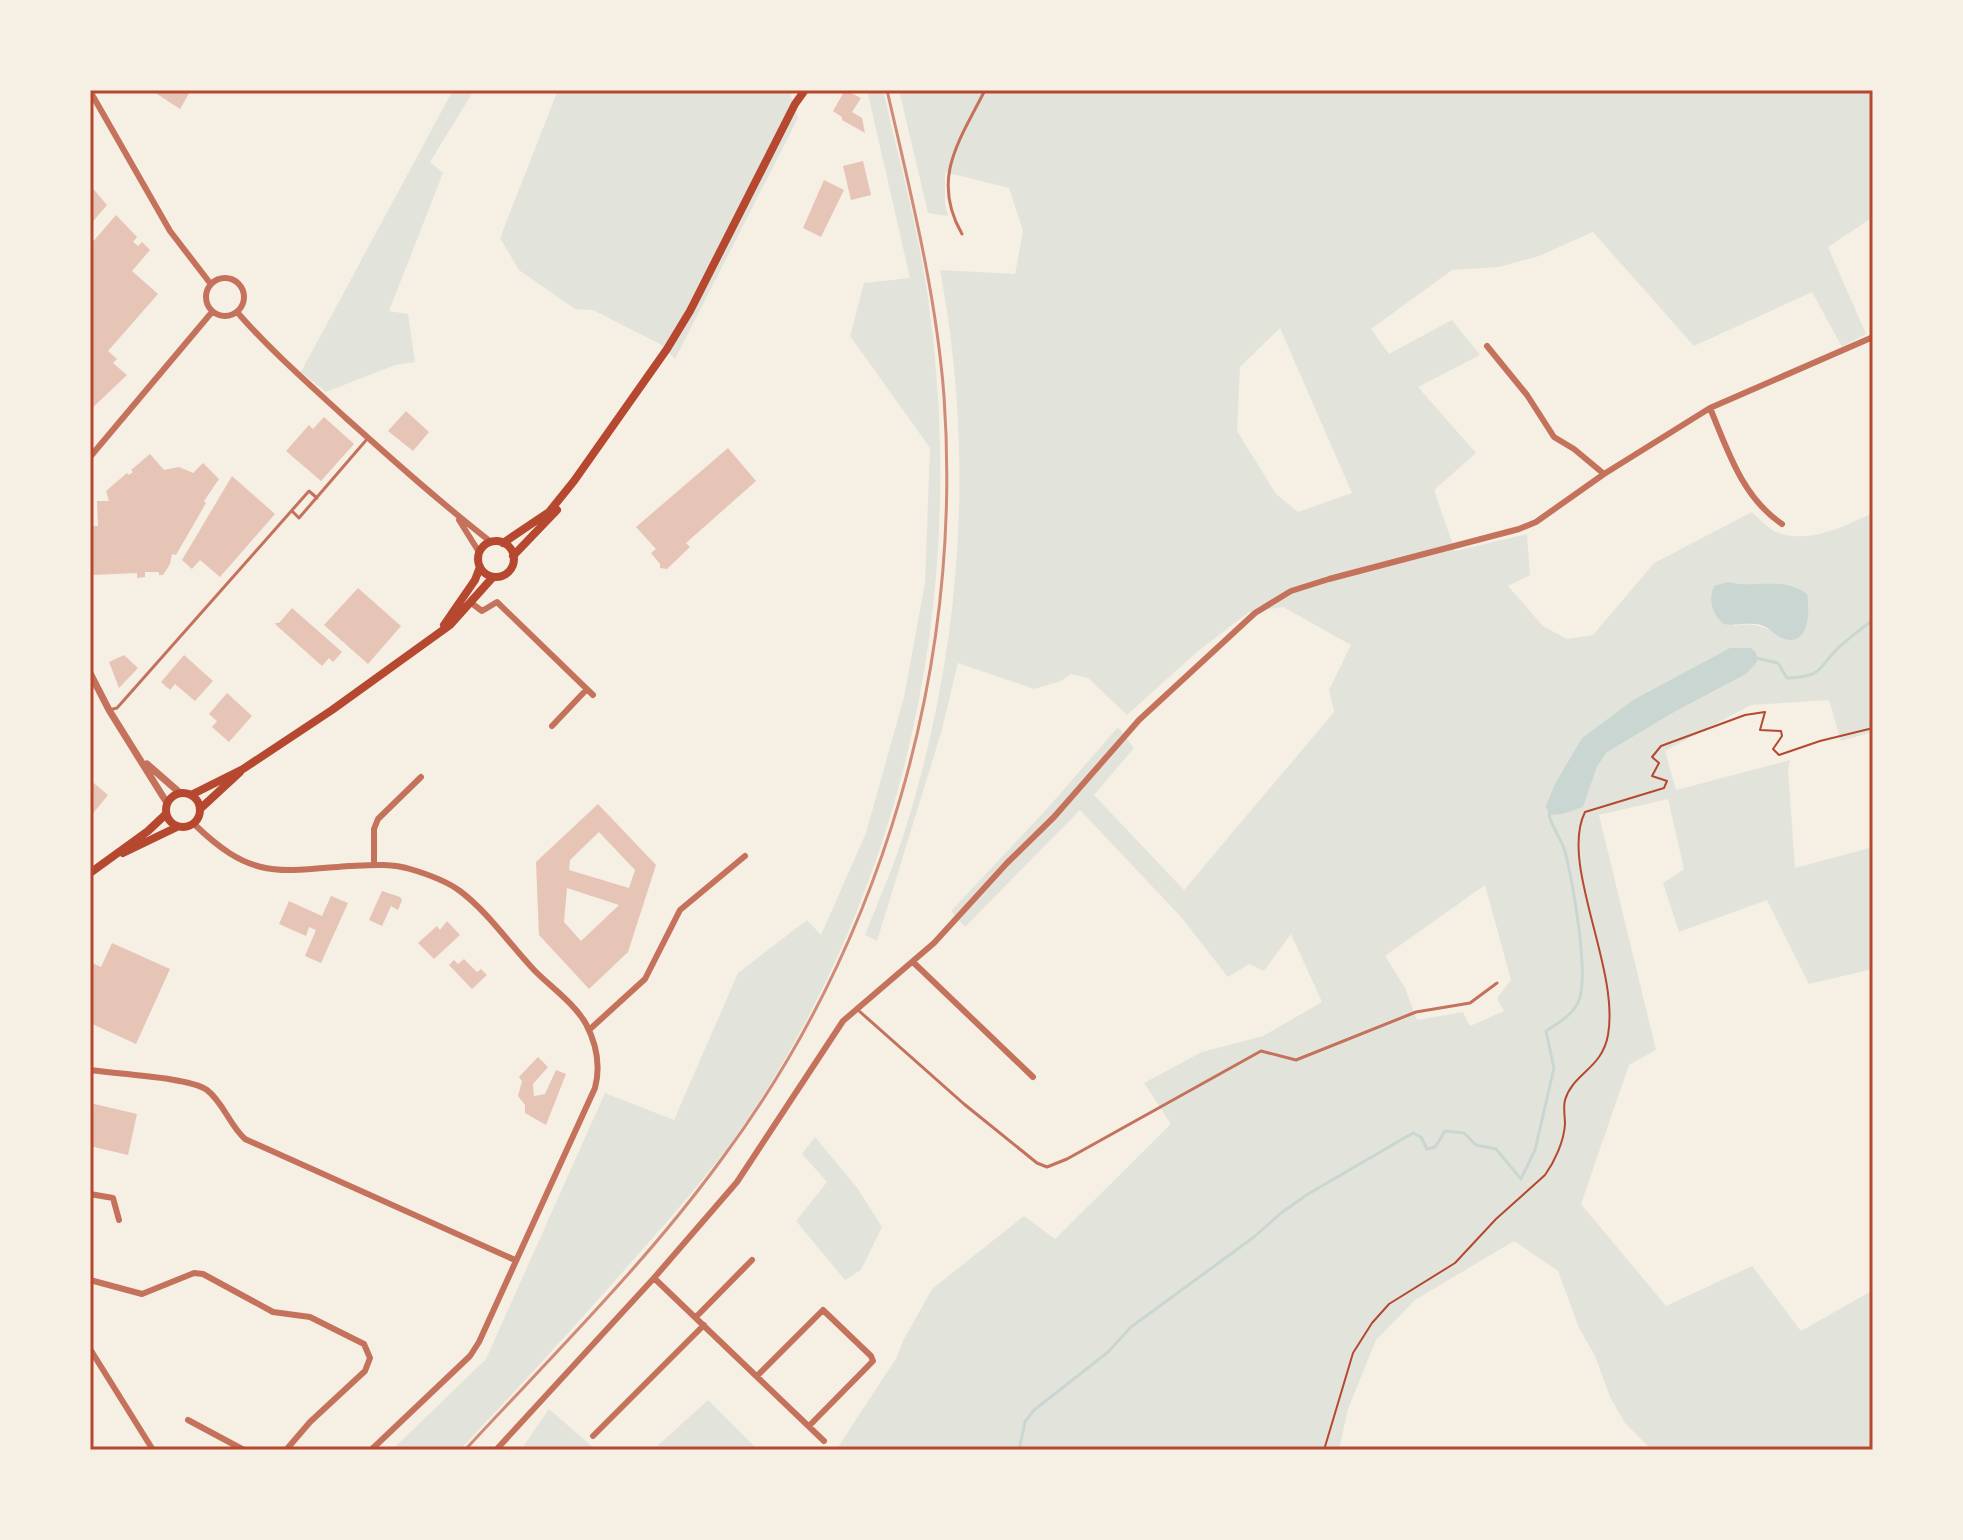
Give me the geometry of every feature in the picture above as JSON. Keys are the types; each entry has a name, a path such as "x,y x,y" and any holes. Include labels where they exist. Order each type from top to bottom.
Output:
{"main road":[{"path":"436,635 475,580 480,567 479,552 491,542 503,543 549,512 667,349 690,311 795,104 805,90"},
{"path":"243,769 200,809 194,824 186,828 170,822 166,814 167,803 180,793 191,795 243,769 450,625 493,577 509,572 513,556 558,510 574,481"},
{"path":"503,543 513,556"},
{"path":"480,567 493,577"},
{"path":"191,795 200,809"},
{"path":"90,873 115,857 166,814"},
{"path":"115,857 177,827"}],"street":[{"path":"90,91 170,231 210,283"},
{"path":"225,277 239,283 244,299 237,312 224,317 212,312 205,298 210,283 225,277"},
{"path":"90,457 212,312"},
{"path":"237,312 266,346 455,514 491,542"},
{"path":"496,1450 654,1278 737,1182 843,1021 913,962 1054,817 1139,720 1255,613 1291,591 1536,522 1604,474 1710,408 1873,337"},
{"path":"1487,346 1527,395 1554,437 1604,474"},
{"path":"1710,408 1749,494 1765,512 1782,524"},
{"path":"455,514 479,552"},
{"path":"470,602 482,611 497,602 593,695"},
{"path":"90,673 109,710 167,803"},
{"path":"552,726 587,689"},
{"path":"140,757 180,793"},
{"path":"374,864 374,829 378,819 421,777"},
{"path":"194,824 220,849 254,867 300,871 374,864 415,870 447,883 460,891 585,1021 599,1057 595,1088 479,1342 470,1356 371,1450"},
{"path":"589,1030 645,979 680,910 745,856"},
{"path":"913,962 1033,1077"},
{"path":"90,1070 190,1083 206,1089 234,1129 245,1139 515,1260"},
{"path":"90,1194 113,1198 119,1220"},
{"path":"696,1317 752,1260"},
{"path":"90,1280 142,1294 194,1273 203,1274 273,1312 310,1317 364,1344 370,1358 365,1371 310,1422 286,1450"},
{"path":"654,1278 824,1441"},
{"path":"757,1376 823,1310 871,1356 873,1361 809,1426"},
{"path":"593,1436 704,1325"},
{"path":"90,1349 153,1450"},
{"path":"188,1420 244,1450"}],"lane":[{"path":"962,234 948,201 948,178 952,155 985,90"},
{"path":"292,511 299,518 368,438"},
{"path":"109,710 117,708 309,491 317,498"},
{"path":"856,1008 976,1114 1037,1163 1047,1167 1067,1159 1261,1051 1296,1060 1416,1012 1470,1003 1497,983"}],"path":[{"path":"1324,1450 1353,1353 1372,1323 1389,1304 1455,1263 1496,1219 1545,1175 1563,1135 1564,1107 1569,1091 1575,1081 1594,1065 1606,1041 1606,970 1582,877 1579,850 1585,812 1664,788 1667,781 1652,776 1659,763 1652,757 1661,746 1745,715 1765,712 1760,730 1781,731 1782,736 1773,749 1779,755 1873,728"}],"shaded area":[{"path":"453,90 474,90 430,162 443,173 389,311 408,314 415,362 395,365 326,392 301,372"},
{"path":"558,90 789,90 798,118 675,359 660,344 593,310 575,309 519,270 500,238"},
{"path":"867,90 883,90 916,229 930,313 939,418 939,523 931,626 913,728 887,828 851,925 807,1020 753,1111 711,1169 591,1307 460,1450 392,1450 486,1359 605,1093 674,1120 738,973 807,920 821,935 866,833 904,697 925,583 930,448 850,336 864,283 910,278"},
{"path":"899,90 1873,90 1873,217 1828,247 1866,334 1842,347 1812,292 1694,346 1593,232 1539,256 1499,267 1452,270 1371,329 1389,354 1452,320 1480,355 1418,387 1476,453 1434,490 1455,551 1527,534 1530,575 1508,586 1543,626 1567,639 1593,635 1654,563 1752,512 1776,532 1801,536 1826,532 1873,513 1873,732 1841,741 1829,700 1751,705 1665,751 1676,790 1790,760 1788,769 1795,868 1873,847 1873,969 1809,984 1767,900 1679,932 1663,883 1684,869 1668,799 1599,815 1656,1050 1629,1065 1581,1204 1666,1306 1752,1266 1801,1331 1873,1290 1873,1450 1652,1450 1625,1423 1610,1397 1558,1271 1514,1241 1415,1300 1376,1340 1348,1409 1339,1450 836,1450 897,1357 932,1289 1024,1216 1055,1239 1171,1124 1144,1083 1202,1052 1263,1036 1322,1002 1291,934 1264,971 1249,964 1228,977 1181,917 1080,810 965,927 951,911 1118,727 1134,748 1094,795 1184,890 1334,712 1329,690 1351,645 1283,607 1249,612 1197,652 1127,715 1088,678 1071,674 1061,681 1034,689 958,663 941,733 877,941 865,935 902,841 925,759 951,621 959,481 957,410 951,340 940,270 1015,274 1023,231 1009,188 945,172 948,216 928,213","holes":["1280,328 1352,493 1298,512 1276,494 1237,431 1240,367","1727,582 1778,584 1798,589 1807,595 1782,638 1760,626 1734,626","1746,674 1606,753 1597,767 1583,807 1582,738 1633,700","1485,885 1511,980 1497,998 1504,1011 1470,1026 1463,1012 1417,1020 1405,988 1385,956"]},
{"path":"1728,582 1788,585 1807,594 1808,618 1803,633 1791,640 1779,637 1761,625 1723,624 1716,616 1711,597 1714,586"},
{"path":"1730,648 1751,648 1756,653 1757,662 1746,674 1606,753 1597,767 1583,807 1549,815 1546,806 1555,784 1582,738 1633,700"},
{"path":"815,1137 858,1189 882,1227 861,1270 845,1280 796,1221 827,1182 802,1154"},
{"path":"708,1400 758,1450 653,1450"},
{"path":"549,1409 596,1450 522,1448"}],"building":[{"path":"151,90 191,90 180,109"},
{"path":"845,90 861,98 852,112 862,118 865,133 833,111"},
{"path":"863,161 871,195 851,200 843,166"},
{"path":"824,180 844,190 821,237 803,228"},
{"path":"90,185 107,205 90,225"},
{"path":"116,215 137,237 133,242 138,246 142,242 150,250 132,271 158,294 108,351 117,359 113,363 127,375 90,410 90,245"},
{"path":"406,411 429,432 413,451 388,431"},
{"path":"324,417 354,444 321,481 286,451 309,425 313,429"},
{"path":"728,448 756,481 686,543 690,547 667,569 660,568 651,553 656,549 636,527"},
{"path":"150,454 164,470 179,467 193,473 203,463 219,479 176,555 172,554 163,575 145,572 145,577 137,578 137,573 92,575 90,526 98,526 97,501 109,501 106,491 127,473 133,472 131,470"},
{"path":"232,476 275,514 220,577 200,560 192,569 182,560"},
{"path":"358,588 401,626 368,664 324,625"},
{"path":"292,608 342,652 333,662 329,658 322,666 276,625"},
{"path":"124,655 138,668 119,688 109,662"},
{"path":"184,655 213,681 195,701 175,684 170,690 161,682"},
{"path":"227,693 252,716 229,742 212,727 217,721 209,714"},
{"path":"90,780 108,795 90,817"},
{"path":"598,804 656,865 628,952 589,989 539,935 536,862","holes":["599,832 635,870 629,888 569,870 570,860","567,888 619,905 581,941 564,922"]},
{"path":"382,891 402,900 398,910 391,906 382,926 369,920"},
{"path":"331,896 348,903 321,963 305,956 316,930 309,927 306,936 279,924 289,901 322,916"},
{"path":"447,921 460,935 434,959 418,943 437,926 440,930"},
{"path":"112,943 170,969 136,1044 90,1023 90,962 101,967"},
{"path":"464,959 477,972 481,969 487,975 472,989 449,965 454,960 458,964"},
{"path":"538,1057 548,1067 533,1084 534,1096 545,1094 556,1070 566,1074 546,1125 525,1113 525,1105 518,1096 522,1081 519,1077"},
{"path":"90,1103 137,1114 128,1155 90,1146"}],"waterway":[{"path":"1756,658 1778,663 1787,678 1807,676 1818,670 1838,648 1873,620"},
{"path":"1019,1450 1025,1422 1033,1411 1108,1352 1131,1327 1308,1194 1413,1133 1421,1137 1427,1149 1435,1147 1445,1131 1464,1133 1476,1145 1496,1149 1521,1179 1535,1150 1554,1068 1546,1031 1575,1008 1582,984 1579,926 1572,886 1565,850 1549,815 1551,813"}],"railway":[{"path":"465,1450 661,1236 721,1160 778,1076 827,987 868,894 900,798 925,699 940,599 947,498 944,396 935,319 887,90"}]}
